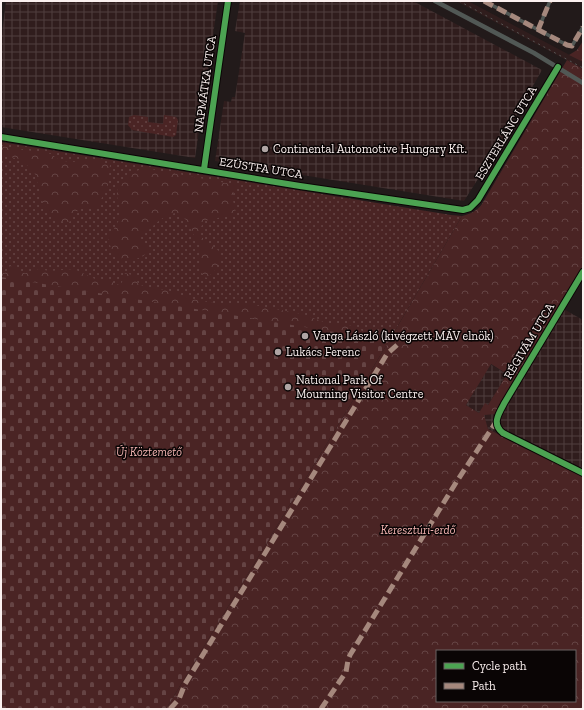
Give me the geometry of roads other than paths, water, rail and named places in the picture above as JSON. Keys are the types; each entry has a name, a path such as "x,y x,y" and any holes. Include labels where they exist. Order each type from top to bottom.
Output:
{"street":[{"name":"NAPMÁTKA UTCA","path":"204,170 228,1"},
{"path":"435,1 558,67 583,83"},
{"path":"484,1 567,45 572,46 583,27"},
{"path":"538,30 550,1"},
{"name":"ESZTERLÁNC UTCA","path":"470,208 478,200 558,67"},
{"name":"EZÜSTFA UTCA","path":"1,137 457,210 470,208"},
{"name":"RÉGIVÁM UTCA","path":"583,272 498,414 496,422 498,428 503,433 583,473"}],"railway":[{"path":"459,1 583,68"}],"place":[{"name":"Continental Automotive Hungary Kft.","path":"265,149"},
{"name":"Varga László (kivégzett MÁV elnök)","path":"305,336"},
{"name":"Lukács Ferenc","path":"278,352"},
{"name":"National Park Of Mourning Visitor Centre","path":"288,387"}],"park label":[{"name":"Új Köztemető","path":"149,452"},
{"name":"Keresztúri-erdő","path":"418,530"}]}
